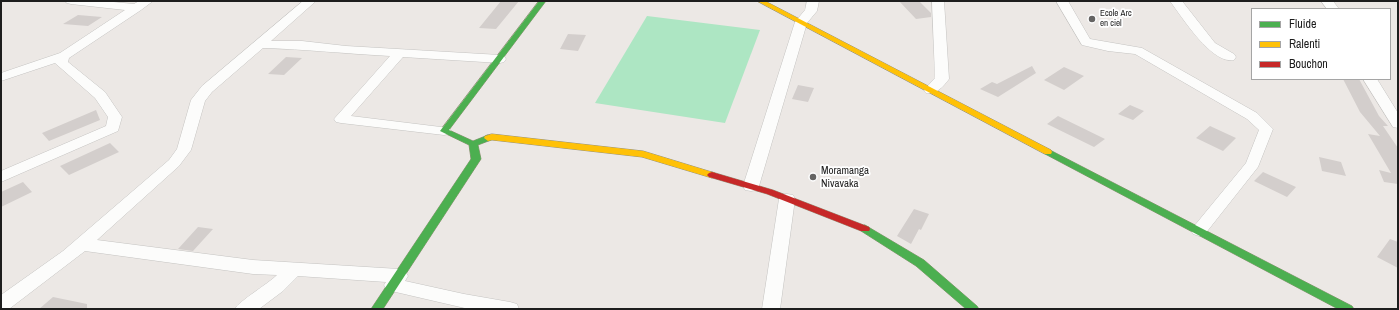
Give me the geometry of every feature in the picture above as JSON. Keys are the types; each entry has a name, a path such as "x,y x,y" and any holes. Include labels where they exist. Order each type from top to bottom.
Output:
{"street":[{"path":"71,1 142,4"},
{"path":"1,305 39,278 82,244 174,163 184,150 198,100 207,89 310,1"},
{"path":"444,131 543,1"},
{"path":"760,1 1348,309"},
{"path":"751,186 801,22 811,11 813,1"},
{"path":"931,90 942,79 938,1"},
{"path":"1062,1 1086,42 1108,47 1138,50 1252,116 1266,129 1253,164 1199,230"},
{"path":"1176,1 1211,46 1230,57"},
{"path":"1,77 64,56 142,4"},
{"path":"259,44 302,45 346,50 500,59"},
{"path":"400,53 341,119 444,131 473,144 492,137 643,154 751,186 864,229 895,246 920,263 973,309"},
{"path":"1,176 113,128 115,117 100,95 61,63 64,56"},
{"path":"1370,80 1398,124"},
{"path":"378,309 476,159 473,144"},
{"path":"772,309 787,199"},
{"path":"82,244 253,267 294,269 396,280 464,301 510,309"},
{"path":"244,309 257,302 281,283 294,269"}],"green space":[{"path":"647,16 760,30 725,123 595,103"}],"building":[{"path":"501,1 519,1 496,29 479,28"},
{"path":"899,1 919,1 931,13 931,17 916,19"},
{"path":"78,15 102,17 88,26 63,24"},
{"path":"568,34 586,35 578,51 560,49"},
{"path":"286,57 302,58 284,75 268,74"},
{"path":"1032,66 1036,73 998,97 980,89 992,82 997,84"},
{"path":"1064,67 1084,76 1064,90 1044,80"},
{"path":"1344,80 1360,80 1379,116 1388,126 1383,126 1398,148 1398,184 1384,182 1379,170 1391,173 1368,134 1380,136 1360,112"},
{"path":"798,85 814,88 808,102 792,99"},
{"path":"1130,105 1144,111 1133,120 1118,114"},
{"path":"96,110 100,120 49,141 42,133"},
{"path":"1058,116 1105,139 1094,147 1047,124"},
{"path":"1210,126 1236,138 1223,151 1196,138"},
{"path":"110,143 119,152 69,175 60,166"},
{"path":"1319,157 1341,162 1346,176 1322,171"},
{"path":"1263,172 1296,187 1287,197 1254,181"},
{"path":"23,182 32,192 1,207 1,192"},
{"path":"914,209 929,214 921,230 919,229 911,244 897,236"},
{"path":"198,227 213,229 193,251 178,249"},
{"path":"1390,239 1398,242 1398,268 1377,257"},
{"path":"53,297 87,304 87,309 39,309"}],"traffic: fast":[{"path":"488,138 473,144 444,131 543,1"},
{"path":"377,309 476,159 473,144"},
{"path":"1048,152 1348,309"},
{"path":"865,229 920,263 973,309"}],"traffic: slow":[{"path":"760,1 1048,152"},
{"path":"488,138 492,137 643,154 712,175"}],"traffic: jam":[{"path":"712,175 770,192 865,229"}],"place":[{"name":"Ecole Arc en ciel","path":"1092,19"},
{"name":"Moramanga Nivavaka","path":"813,177"}]}
